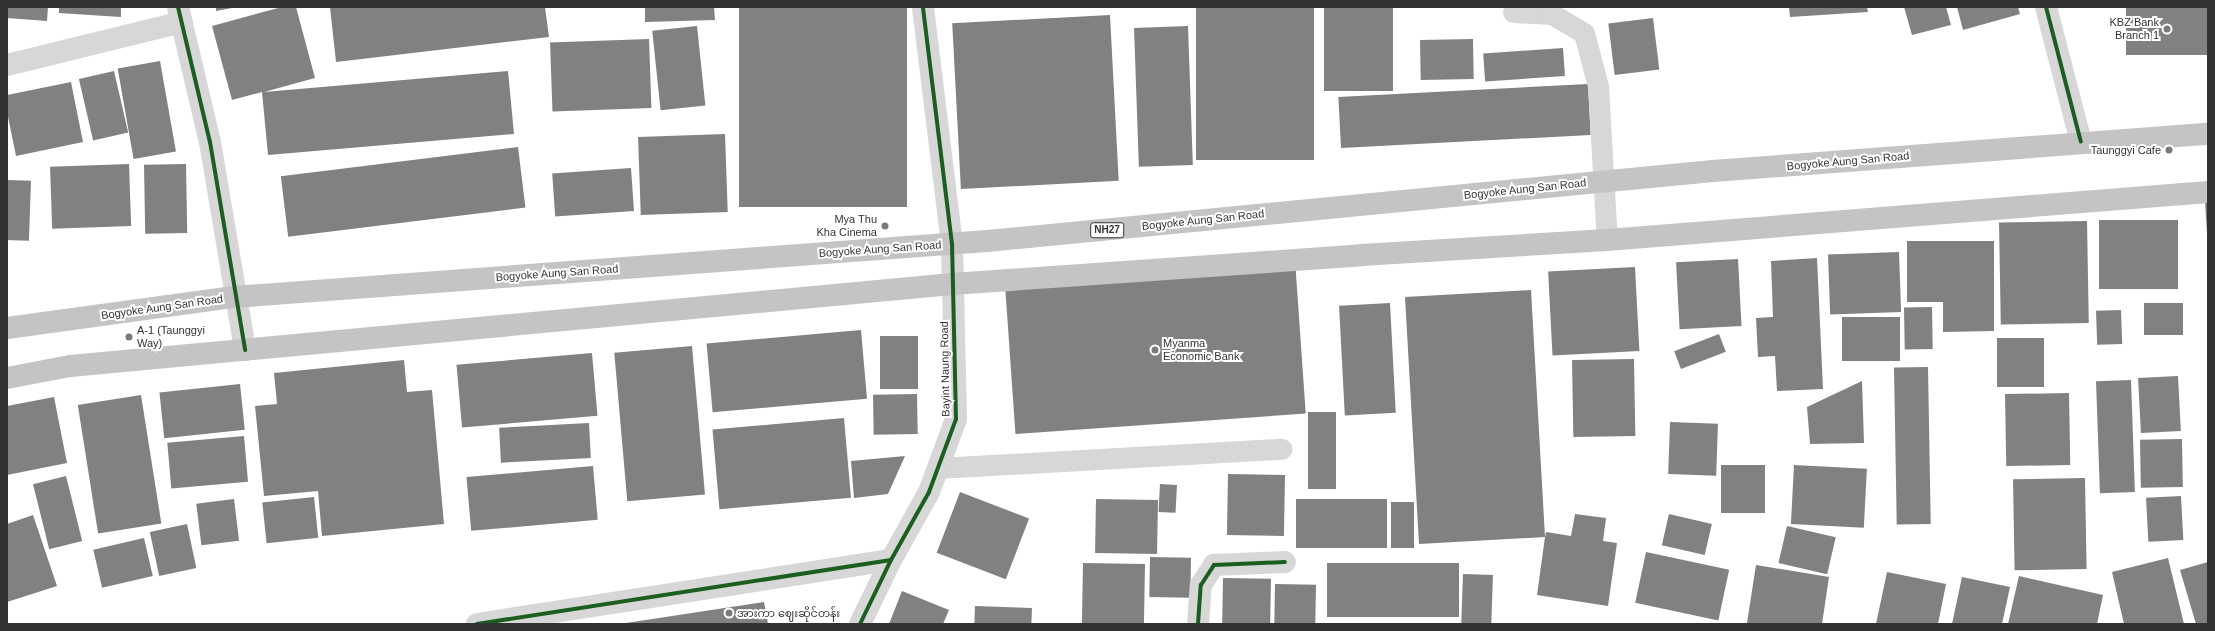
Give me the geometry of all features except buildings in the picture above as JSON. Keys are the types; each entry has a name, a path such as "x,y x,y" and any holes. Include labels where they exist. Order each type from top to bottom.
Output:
{"highway":[{"name":"Bogyoke Aung San Road","path":"7,328 234,297 952,244 1604,182 2081,142 2208,134"},
{"path":"7,378 70,366 952,284 1362,254 1607,240 2208,192"}],"street":[{"name":"Bayint Naung Road","path":"860,624 891,560 929,492 956,419 952,244 923,7"},
{"path":"2046,7 2081,142"},
{"path":"7,66 180,14 210,142 234,297 245,350"},
{"path":"477,624 891,560"},
{"path":"1198,624 1201,585 1214,565 1285,562"}],"lane":[{"path":"1513,12 1552,14 1584,33 1598,86 1607,240"},
{"path":"938,468 1281,449"}],"cycle path":[{"path":"178,7 210,142 245,350"},
{"path":"860,624 891,560 929,492 956,419 952,244 923,7"},
{"path":"2046,7 2081,142"},
{"path":"477,624 891,560"},
{"path":"1198,624 1201,585 1214,565 1285,562"}],"place":[{"name":"KBZ Bank Branch 1","path":"2167,29"},
{"name":"Taunggyi Cafe","path":"2169,150"},
{"name":"Mya Thu Kha Cinema","path":"885,226"},
{"name":"A-1 (Taunggyi Way)","path":"129,337"},
{"name":"Myanma Economic Bank","path":"1155,350"},
{"name":"အားကာ ဈေးဆိုင်တန်း","path":"729,613"}]}
